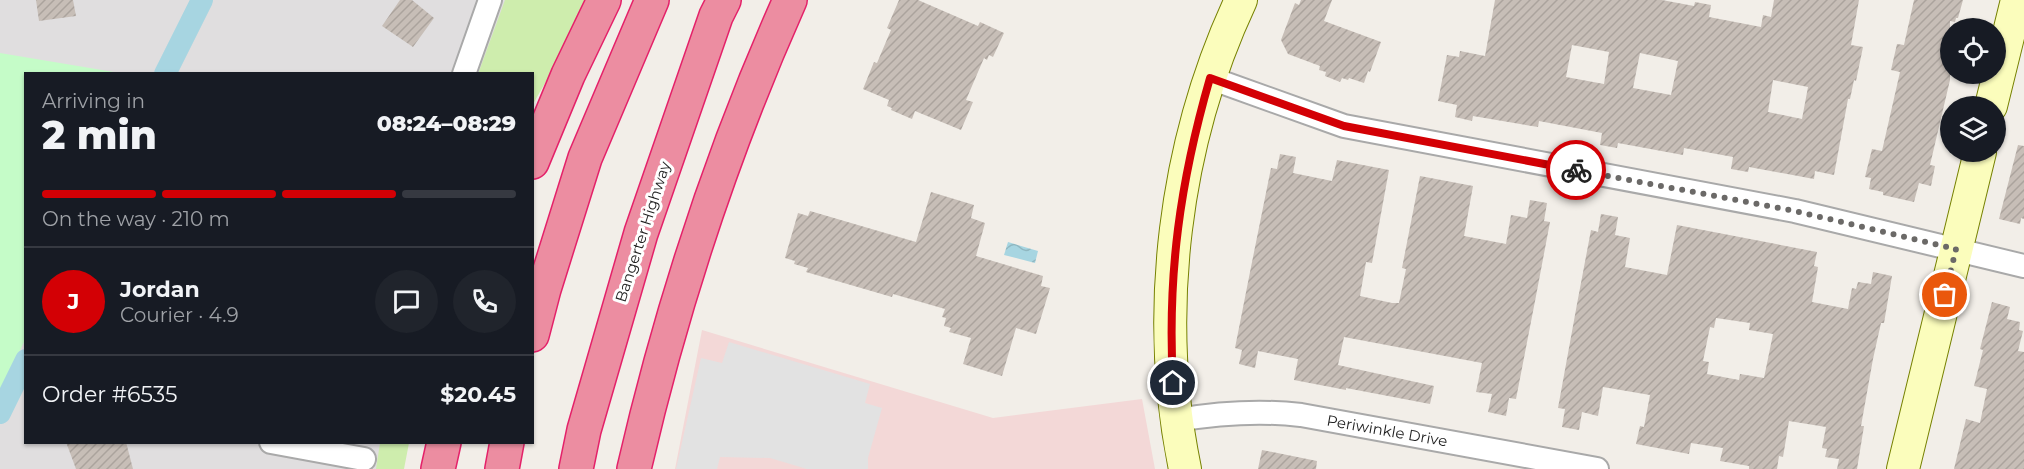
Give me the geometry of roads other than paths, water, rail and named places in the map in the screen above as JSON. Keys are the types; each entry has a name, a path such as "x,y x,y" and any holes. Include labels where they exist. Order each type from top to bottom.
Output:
{"highway":[{"path":"534,157 568,75 604,0"},
{"path":"534,327 585,158 652,0"},
{"name":"Bangerter Highway","path":"576,469 584,430 641,233 716,16 724,0"},
{"path":"634,469 660,365 704,223 744,112 790,0"},
{"path":"438,469 444,444"},
{"path":"502,469 507,444"}],"street":[{"path":"465,72 490,0"},
{"path":"1185,469 1176,420 1171,351 1174,252 1189,155 1210,78 1241,0"},
{"path":"1994,96 2018,14"},
{"path":"1210,78 1344,126 1785,209 2024,266"},
{"path":"1903,469 1978,162"},
{"name":"Periwinkle Drive","path":"1176,420 1236,412 1290,414 1597,469"},
{"path":"284,444 365,457"}],"water":[{"path":"1008,242 1038,251 1035,263 1004,255"}],"waterway":[{"path":"166,72 202,0"},
{"path":"0,413 24,364"}]}
